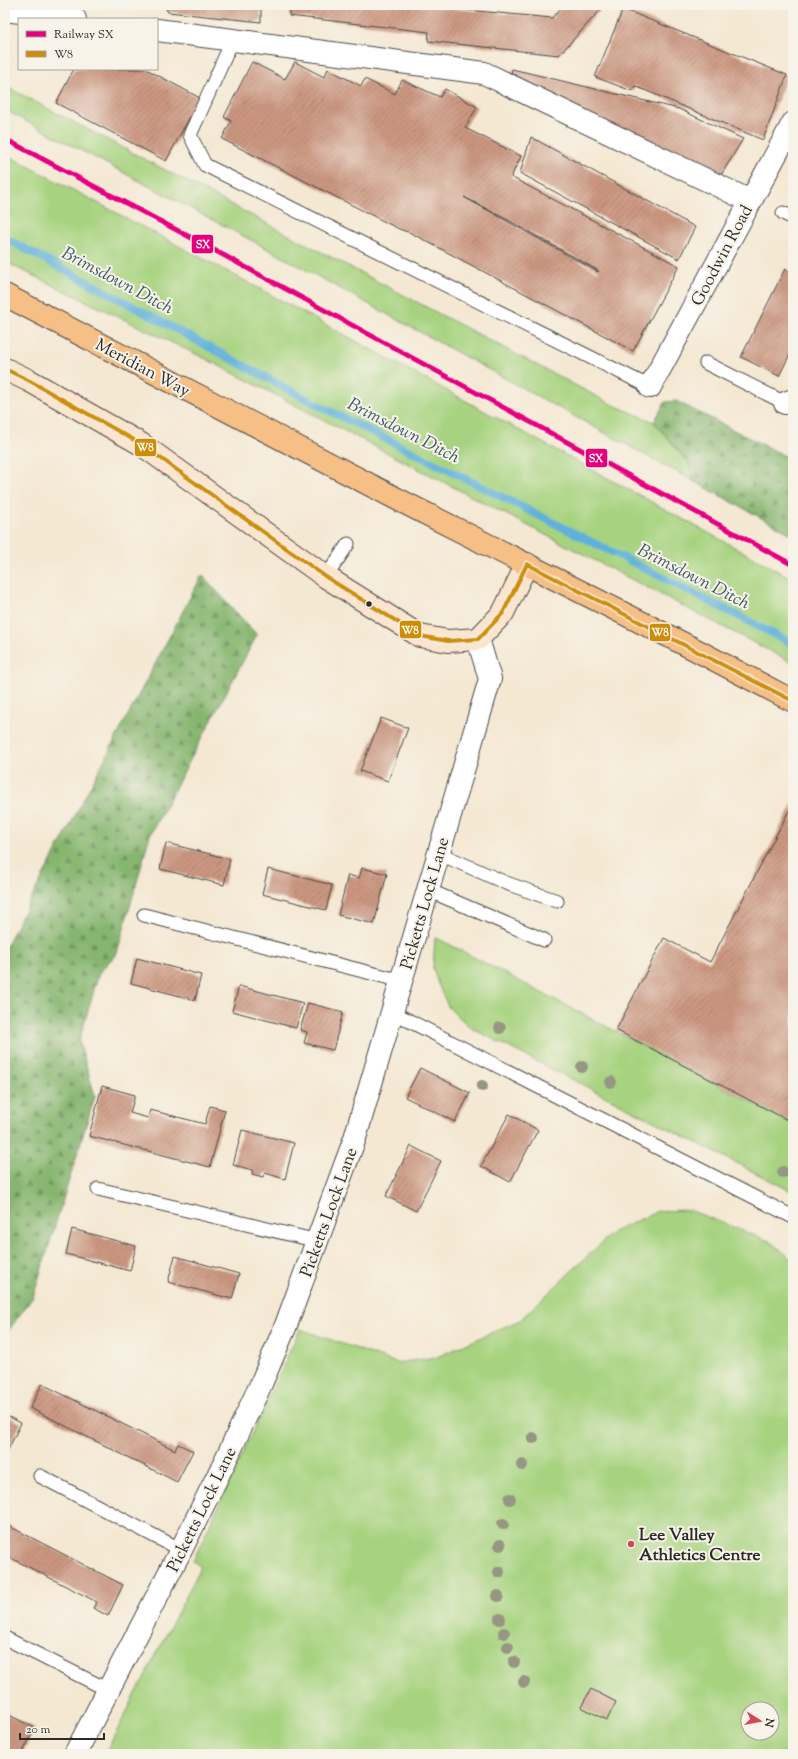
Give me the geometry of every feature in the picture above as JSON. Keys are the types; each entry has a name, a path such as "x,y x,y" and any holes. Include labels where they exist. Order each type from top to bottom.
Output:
{"main road":[{"name":"Meridian Way","path":"5,295 387,494 527,564 793,701"}],"street":[{"path":"5,10 67,18"},
{"path":"158,30 233,39 484,74 750,201"},
{"name":"Goodwin Road","path":"650,387 793,123"},
{"path":"5,369 30,381 141,444 326,577 420,636 448,641 478,639 503,613 527,564"},
{"name":"Picketts Lock Lane","path":"75,1754 182,1550 261,1384 318,1242 355,1138 490,679 478,639"}],"lane":[{"path":"233,39 190,135 205,165 650,387"},
{"path":"706,363 789,401"},
{"path":"326,577 348,544"},
{"path":"438,853 506,883 557,901"},
{"path":"428,890 544,940"},
{"path":"144,915 402,981"},
{"path":"392,1012 793,1217"},
{"path":"98,1188 318,1242"},
{"path":"40,1476 182,1550"},
{"path":"5,1638 108,1690"}],"green space":[{"path":"5,86 611,404 654,422 688,462 693,481 266,248 5,110"},
{"path":"5,154 249,283 793,579 793,663 206,359 5,262"},
{"path":"676,401 793,460 793,535 693,481 688,462 654,422 665,402"},
{"path":"202,575 257,635 150,835 117,953 99,973 79,1041 95,1096 33,1297 11,1327 5,1338 5,948"},
{"path":"435,937 793,1124 793,1192 471,1028 449,1008 438,984 433,968"},
{"path":"689,1210 769,1241 793,1260 793,1754 105,1754 201,1567 193,1561 300,1329 397,1363 437,1357 520,1320 613,1232 658,1211"}],"building":[{"path":"164,5 261,5 261,22 168,12"},
{"path":"291,5 413,5 552,18 564,5 605,5 559,55 428,41 429,32 289,16"},
{"path":"623,9 787,75 763,140 635,86 632,91 595,77"},
{"path":"252,62 285,79 295,62 324,77 328,69 361,86 365,79 395,94 402,80 440,97 445,89 477,107 465,128 521,156 511,177 679,266 633,351 411,233 399,229 222,139 231,121 224,117","holes":["464,197 599,271 598,272"]},
{"path":"512,69 679,109 743,139 721,175 510,83"},
{"path":"73,70 148,70 200,98 166,161 56,103"},
{"path":"531,137 695,227 679,259 520,173"},
{"path":"785,269 793,273 793,348 779,376 741,357"},
{"path":"381,718 408,728 388,781 360,771"},
{"path":"793,803 793,1123 616,1030 664,938 710,962"},
{"path":"166,843 230,859 224,885 160,869"},
{"path":"362,868 387,874 374,924 338,915 348,875 359,878"},
{"path":"268,869 332,885 326,910 262,894"},
{"path":"137,958 201,975 195,1000 131,983"},
{"path":"239,986 303,1003 296,1028 232,1011"},
{"path":"308,1003 343,1012 333,1050 304,1043 307,1032 300,1030"},
{"path":"420,1068 470,1093 455,1122 405,1097"},
{"path":"102,1086 135,1095 130,1113 148,1118 150,1110 205,1124 210,1106 225,1110 210,1167 89,1136"},
{"path":"509,1114 538,1130 510,1182 481,1166"},
{"path":"242,1130 294,1143 285,1179 265,1173 263,1177 252,1174 253,1170 233,1165"},
{"path":"411,1146 441,1161 416,1211 386,1196"},
{"path":"72,1229 136,1246 130,1271 66,1254"},
{"path":"175,1256 239,1274 232,1299 168,1282"},
{"path":"42,1384 175,1450 178,1444 193,1451 177,1482 30,1408"},
{"path":"5,1415 21,1423 5,1456"},
{"path":"5,1524 123,1585 108,1616 93,1608 97,1602 5,1555"},
{"path":"591,1689 616,1702 607,1720 581,1707"},
{"path":"5,1713 35,1728 22,1754 5,1754"}],"waterway":[{"name":"Brimsdown Ditch","path":"5,238 312,402 793,644"}],"rail line":[{"name":"SX","path":"5,139 203,244 793,565"}],"transit line":[{"name":"W8","path":"5,369 30,381 141,444 326,577 420,636 448,641 478,639 503,613 527,564"},
{"name":"W8","path":"527,564 793,701"}],"place":[{"name":"Lee Valley Athletics Centre","path":"631,1544"}]}
